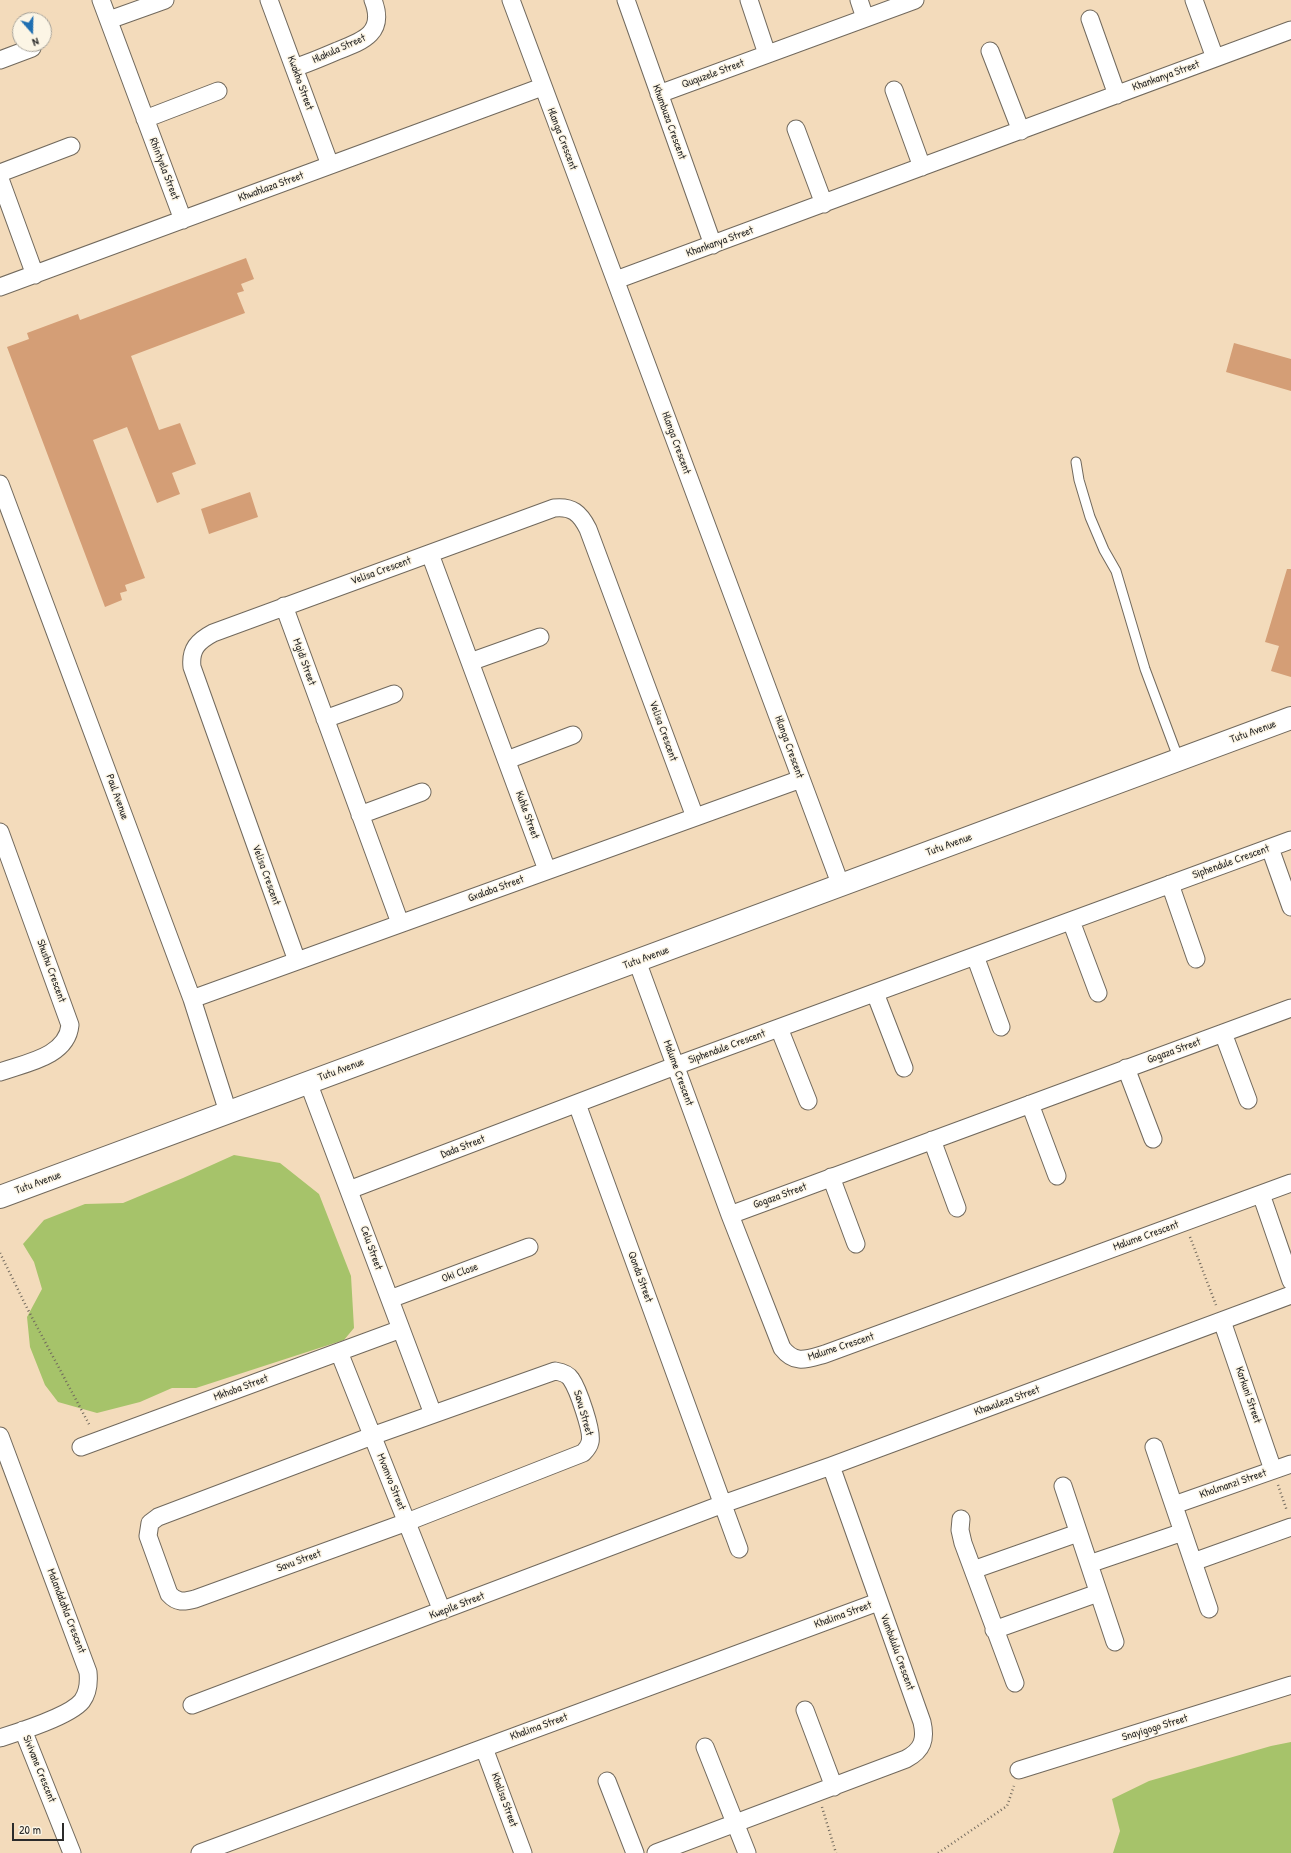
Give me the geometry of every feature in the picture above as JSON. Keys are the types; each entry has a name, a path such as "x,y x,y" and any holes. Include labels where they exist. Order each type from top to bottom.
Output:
{"street":[{"name":"Rhintyela Street","path":"101,0 183,220"},
{"path":"109,20 165,0"},
{"name":"Kwakho Street","path":"269,0 330,165"},
{"name":"Hlakula Street","path":"294,68 366,38 375,26 378,17 373,0"},
{"name":"Hlanga Crescent","path":"511,0 542,87 616,280 841,886"},
{"name":"Khumbuza Crescent","path":"626,0 713,245"},
{"path":"749,0 767,54"},
{"path":"859,0 865,18"},
{"name":"Ququzele Street","path":"659,94 915,0"},
{"path":"1194,0 1215,58"},
{"path":"1090,19 1117,95"},
{"name":"Khankanya Street","path":"616,280 1291,30"},
{"path":"990,51 1021,131"},
{"path":"0,60 21,52"},
{"name":"Khwahlaza Street","path":"0,288 542,87"},
{"path":"894,90 922,167"},
{"path":"145,119 218,91"},
{"path":"796,129 824,204"},
{"path":"0,172 71,146"},
{"path":"0,179 35,275"},
{"name":"Paul Avenue","path":"0,484 192,999 228,1112"},
{"name":"Velisa Crescent","path":"297,961 192,668 191,658 194,648 200,640 213,633 554,508 564,507 577,513 588,528 695,817"},
{"name":"Kuhle Street","path":"430,554 548,870"},
{"name":"Mgidi Street","path":"284,606 400,924"},
{"path":"470,662 540,637"},
{"path":"325,719 394,694"},
{"name":"Tutu Avenue","path":"0,1197 1291,718"},
{"path":"507,760 573,735"},
{"name":"Gxalaba Street","path":"192,999 801,779"},
{"path":"360,815 422,792"},
{"name":"Shushu Crescent","path":"0,832 70,1025 68,1037 54,1052 0,1072"},
{"name":"Siphendule Crescent","path":"675,1066 1291,840"},
{"path":"1270,848 1291,906"},
{"path":"1170,884 1196,959"},
{"path":"1071,921 1098,993"},
{"path":"975,956 1001,1027"},
{"name":"Malume Crescent","path":"637,961 730,1215 782,1348 793,1359 801,1360 825,1354 1291,1183"},
{"path":"875,993 904,1068"},
{"name":"Gogaza Street","path":"730,1215 1291,1008"},
{"name":"Siphendule Crescent","path":"779,1028 808,1101"},
{"path":"1223,1033 1248,1100"},
{"path":"577,1104 675,1066"},
{"path":"1126,1068 1152,1139"},
{"name":"Celu Street","path":"308,1082 433,1414"},
{"name":"Dada Street","path":"349,1190 577,1104"},
{"name":"Qonda Street","path":"577,1104 739,1549"},
{"path":"1030,1104 1057,1176"},
{"path":"932,1140 957,1208"},
{"path":"831,1177 856,1244"},
{"path":"1261,1194 1291,1281"},
{"name":"Oki Close","path":"390,1299 529,1247"},
{"name":"Khawuleza Street","path":"722,1504 831,1466 1291,1295"},
{"name":"Karkuni Street","path":"1222,1320 1273,1470"},
{"name":"Mkhoba Street","path":"81,1447 401,1329"},
{"name":"Mvomvo Street","path":"339,1352 442,1612"},
{"name":"Savu Street","path":"561,1372 571,1378 575,1386 591,1435 590,1442 583,1453 575,1457 406,1522 195,1599 180,1602 173,1599 166,1586 148,1536 150,1523 154,1520 167,1513 433,1414 546,1373 561,1372"},
{"name":"Malandalahla Crescent","path":"0,1436 88,1672 89,1681 87,1693 75,1708 0,1738"},
{"path":"1154,1447 1209,1609"},
{"name":"Kholmanzi Street","path":"1174,1505 1291,1464"},
{"name":"Vumbululu Crescent","path":"656,1853 906,1759 916,1753 924,1742 925,1734 922,1722 878,1602 831,1466"},
{"path":"1063,1486 1115,1642"},
{"name":"Kwepile Street","path":"192,1705 442,1612 722,1504"},
{"path":"961,1519 961,1536 994,1630 1015,1683"},
{"path":"1193,1562 1290,1522"},
{"path":"1089,1564 1183,1532"},
{"path":"973,1570 1078,1533"},
{"path":"994,1630 1098,1593"},
{"name":"Khalima Street","path":"200,1853 878,1602"},
{"name":"Snayigogo Street","path":"1019,1770 1291,1685"},
{"path":"805,1710 834,1787"},
{"name":"Sivivane Crescent","path":"23,1730 72,1853"},
{"path":"706,1747 747,1853"},
{"name":"Khalisa Street","path":"484,1748 523,1853"},
{"path":"607,1781 634,1853"}],"lane":[{"path":"1076,462 1079,480 1090,516 1104,550 1116,571 1134,633 1142,652 1145,669 1180,760"}],"path":[{"path":"1185,1222 1222,1320"},
{"path":"0,1253 27,1308 97,1441"},
{"path":"1273,1470 1290,1522"},
{"path":"938,1853 1007,1806 1019,1770"},
{"path":"818,1793 836,1853"}],"green space":[{"path":"234,1155 280,1163 319,1194 351,1276 354,1328 344,1340 196,1388 172,1388 140,1402 97,1413 58,1402 45,1385 30,1347 27,1317 42,1289 34,1262 23,1244 44,1220 85,1204 123,1203"},
{"path":"1291,1742 1291,1853 1113,1853 1120,1831 1112,1799 1149,1781 1271,1746"}],"building":[{"path":"246,258 254,279 241,284 244,291 237,293 245,313 131,356 159,430 180,423 196,464 172,473 180,494 157,503 127,427 93,440 145,578 125,585 127,591 120,593 122,600 105,607 7,347 29,339 27,333 78,314 80,320"},
{"path":"1234,343 1291,359 1291,391 1226,372"},
{"path":"250,492 258,517 209,534 201,509"},
{"path":"1287,569 1291,569 1291,677 1271,671 1279,646 1265,642"}]}
